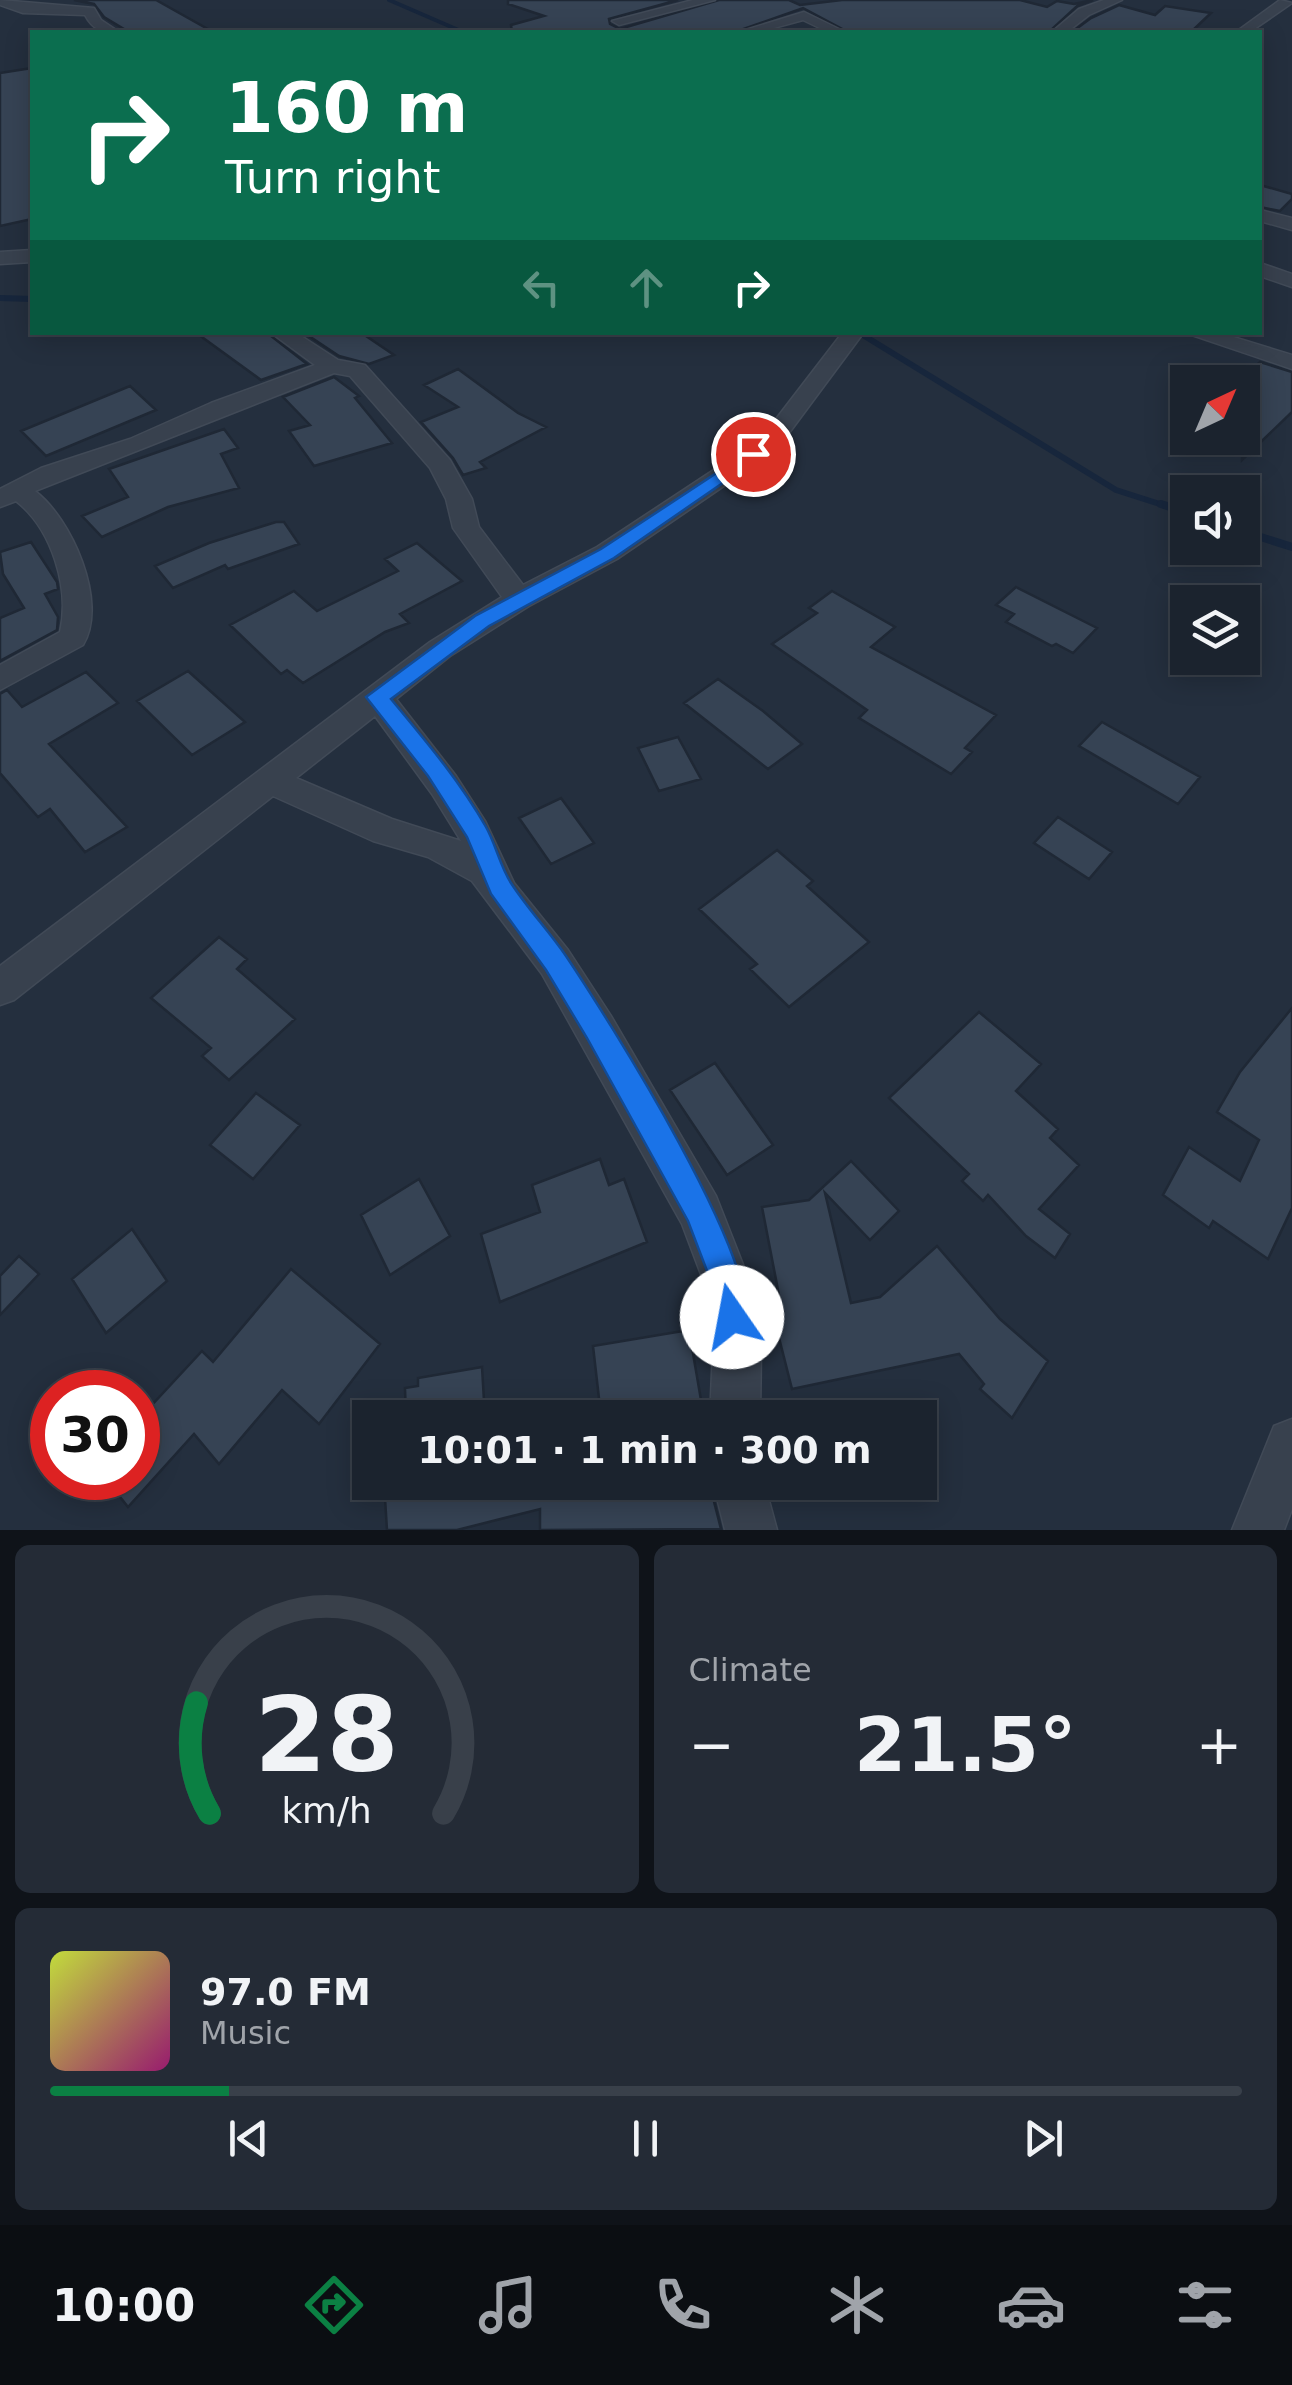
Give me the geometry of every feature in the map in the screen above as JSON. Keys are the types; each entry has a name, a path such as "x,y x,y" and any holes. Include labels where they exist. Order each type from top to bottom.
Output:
{"street":[{"path":"636,30 616,22 709,0"},
{"path":"798,0 804,16"},
{"path":"1062,30 1084,12 1116,0"},
{"path":"1245,30 1288,0"},
{"path":"0,2 23,9 89,12 96,23 108,30"},
{"path":"753,30 804,16 834,30"},
{"path":"1262,216 1292,224"},
{"path":"0,258 30,256"},
{"path":"1262,270 1292,281"},
{"path":"285,335 332,366 357,370 442,464 459,498 466,528 519,598"},
{"path":"1203,335 1292,362"},
{"path":"0,988 440,649 519,598 608,553 753,454 781,428 851,336"},
{"path":"9,495 50,473 139,444 219,408 332,366"},
{"path":"0,679 73,638 78,627 78,601 48,515 9,495"},
{"path":"377,697 436,770 477,833 500,887"},
{"path":"270,780 385,831 438,846 484,871 500,887 597,1028 700,1212 728,1284 737,1349 736,1400"},
{"path":"1258,1530 1292,1444"},
{"path":"743,1500 751,1530"}],"building":[{"path":"74,0 156,0 209,30 126,30 104,17 94,4"},
{"path":"508,0 678,0 609,19 610,24 620,29 719,0 789,0 800,5 842,0 1020,0 1047,7 1057,1 1074,4 1093,0 1077,6 1051,30 844,30 803,8 741,30 512,30 511,25 544,16 508,4"},
{"path":"1119,5 1155,15 1165,6 1211,13 1193,30 1075,30"},
{"path":"30,68 30,219 0,226 0,73"},
{"path":"1262,186 1292,194 1280,211 1262,207"},
{"path":"199,335 270,335 307,364 261,380"},
{"path":"308,335 364,335 394,355 369,364 339,356"},
{"path":"1260,362 1292,372 1292,412 1260,443 1260,365 1257,365"},
{"path":"458,369 518,413 546,427 480,462 486,468 463,475 421,422 458,407 424,385"},
{"path":"334,377 359,396 355,398 392,443 314,466 289,431 310,425 283,397"},
{"path":"130,386 156,410 46,456 21,431"},
{"path":"224,429 238,448 221,454 239,488 168,507 102,537 82,516 128,497 109,469"},
{"path":"284,522 299,544 228,569 225,565 173,588 155,566 209,543"},
{"path":"31,542 57,582 58,589 45,594 58,617 57,630 0,661 0,618 24,608 3,574 0,552"},
{"path":"417,543 462,581 400,614 409,623 385,632 303,683 287,670 281,674 230,625 294,591 317,611 398,571 385,559"},
{"path":"1016,587 1097,628 1073,653 1056,644 1052,646 1006,622 1014,614 996,605"},
{"path":"832,591 895,627 871,647 996,715 965,748 972,752 951,774 859,718 867,710 772,644 817,613 809,608"},
{"path":"188,671 245,722 192,755 137,701"},
{"path":"86,672 118,703 49,744 127,827 85,852 50,809 38,817 0,773 0,694 7,690 22,707"},
{"path":"718,679 802,744 768,769 684,703"},
{"path":"1102,722 1200,777 1178,804 1079,746"},
{"path":"678,737 701,779 659,791 638,748"},
{"path":"561,798 594,843 551,864 519,818"},
{"path":"1058,817 1112,852 1089,879 1034,843"},
{"path":"777,850 813,881 807,886 869,942 789,1007 750,969 757,964 699,909"},
{"path":"219,937 247,959 237,969 295,1019 229,1080 202,1056 211,1048 151,998"},
{"path":"1292,1008 1292,1208 1268,1259 1213,1221 1209,1228 1163,1195 1189,1147 1240,1181 1259,1140 1217,1112 1240,1072"},
{"path":"979,1012 1041,1064 1016,1091 1058,1129 1050,1138 1079,1165 1039,1209 1070,1234 1055,1258 1026,1236 988,1195 983,1201 962,1181 969,1174 889,1098"},
{"path":"715,1063 773,1145 727,1175 670,1090"},
{"path":"256,1093 300,1125 253,1179 210,1145"},
{"path":"600,1159 609,1185 624,1179 647,1242 500,1302 481,1234 540,1212 532,1185"},
{"path":"851,1161 899,1211 870,1240 825,1193 851,1303 880,1297 937,1246 1000,1319 1048,1361 1012,1418 980,1389 984,1384 959,1354 792,1389 774,1318 783,1316 762,1207 809,1200"},
{"path":"419,1179 450,1236 390,1275 361,1215"},
{"path":"132,1229 167,1281 106,1333 72,1279"},
{"path":"19,1256 39,1274 0,1315 0,1276"},
{"path":"291,1269 380,1344 319,1424 282,1390 219,1464 194,1434 160,1472 160,1396 202,1351 213,1362"},
{"path":"689,1330 701,1400 599,1400 593,1346"},
{"path":"482,1367 484,1400 405,1400 405,1388 418,1386 418,1378"},
{"path":"385,1500 714,1500 721,1529 540,1530 540,1509 457,1530 387,1530"}],"waterway":[{"path":"389,0 458,30"},
{"path":"0,298 30,299"},
{"path":"863,335 1116,490 1169,507"},
{"path":"1161,504 1170,507"},
{"path":"1260,537 1292,547"}],"route":[{"path":"732,1317 728,1284 700,1212 642,1116 597,1028 500,887 477,833 436,770 377,697 482,621 608,553 753,454"}]}
